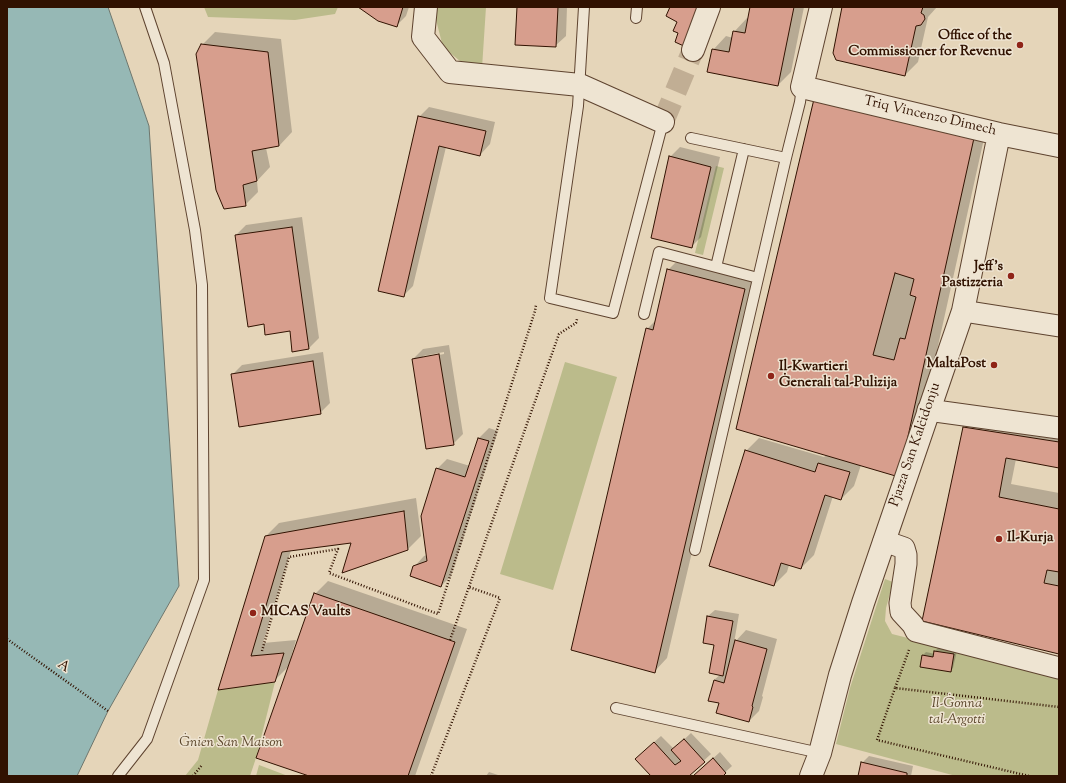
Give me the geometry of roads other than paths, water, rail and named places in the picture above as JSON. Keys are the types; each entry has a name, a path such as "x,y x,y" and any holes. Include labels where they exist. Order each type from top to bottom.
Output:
{"street":[{"path":"426,7 423,37 450,72 580,85 663,122"},
{"path":"693,50 709,7"},
{"path":"802,87 821,7"},
{"name":"Triq Vincenzo Dimech","path":"802,87 999,134 1059,146"},
{"name":"Pjazza San Kalċidonju","path":"811,776 820,753 840,675 928,410 963,311 999,134"},
{"path":"963,311 1059,326"},
{"path":"928,410 1059,428"},
{"path":"884,541 904,548 906,564 900,603 901,612 913,625 916,631 1059,668"}],"lane":[{"path":"118,776 147,740 204,580 202,285 195,230 164,63 145,7"},
{"path":"584,7 578,106 550,298 613,313 663,122"},
{"path":"636,18 637,7"},
{"path":"695,550 800,102 802,87"},
{"path":"691,138 786,158"},
{"path":"716,267 744,149"},
{"path":"644,314 659,252 758,278"},
{"path":"616,708 820,753"}],"water":[{"path":"7,7 108,7 149,126 179,586 108,711 77,776 7,776"}],"tunnel":[{"path":"663,122 693,50"}],"place":[{"name":"Office of the Commissioner for Revenue","path":"1020,45"},
{"name":"Jeff's Pastizzeria","path":"1011,276"},
{"name":"MaltaPost","path":"994,365"},
{"name":"Il-Kwartieri Ġenerali tal-Pulizija","path":"771,376"},
{"name":"Il-Kurja","path":"999,539"},
{"name":"MICAS Vaults","path":"253,613"}],"park label":[{"name":"Il-Ġonna tal-Argotti","path":"957,714"},
{"name":"Ġnien San Maison","path":"231,744"}]}
